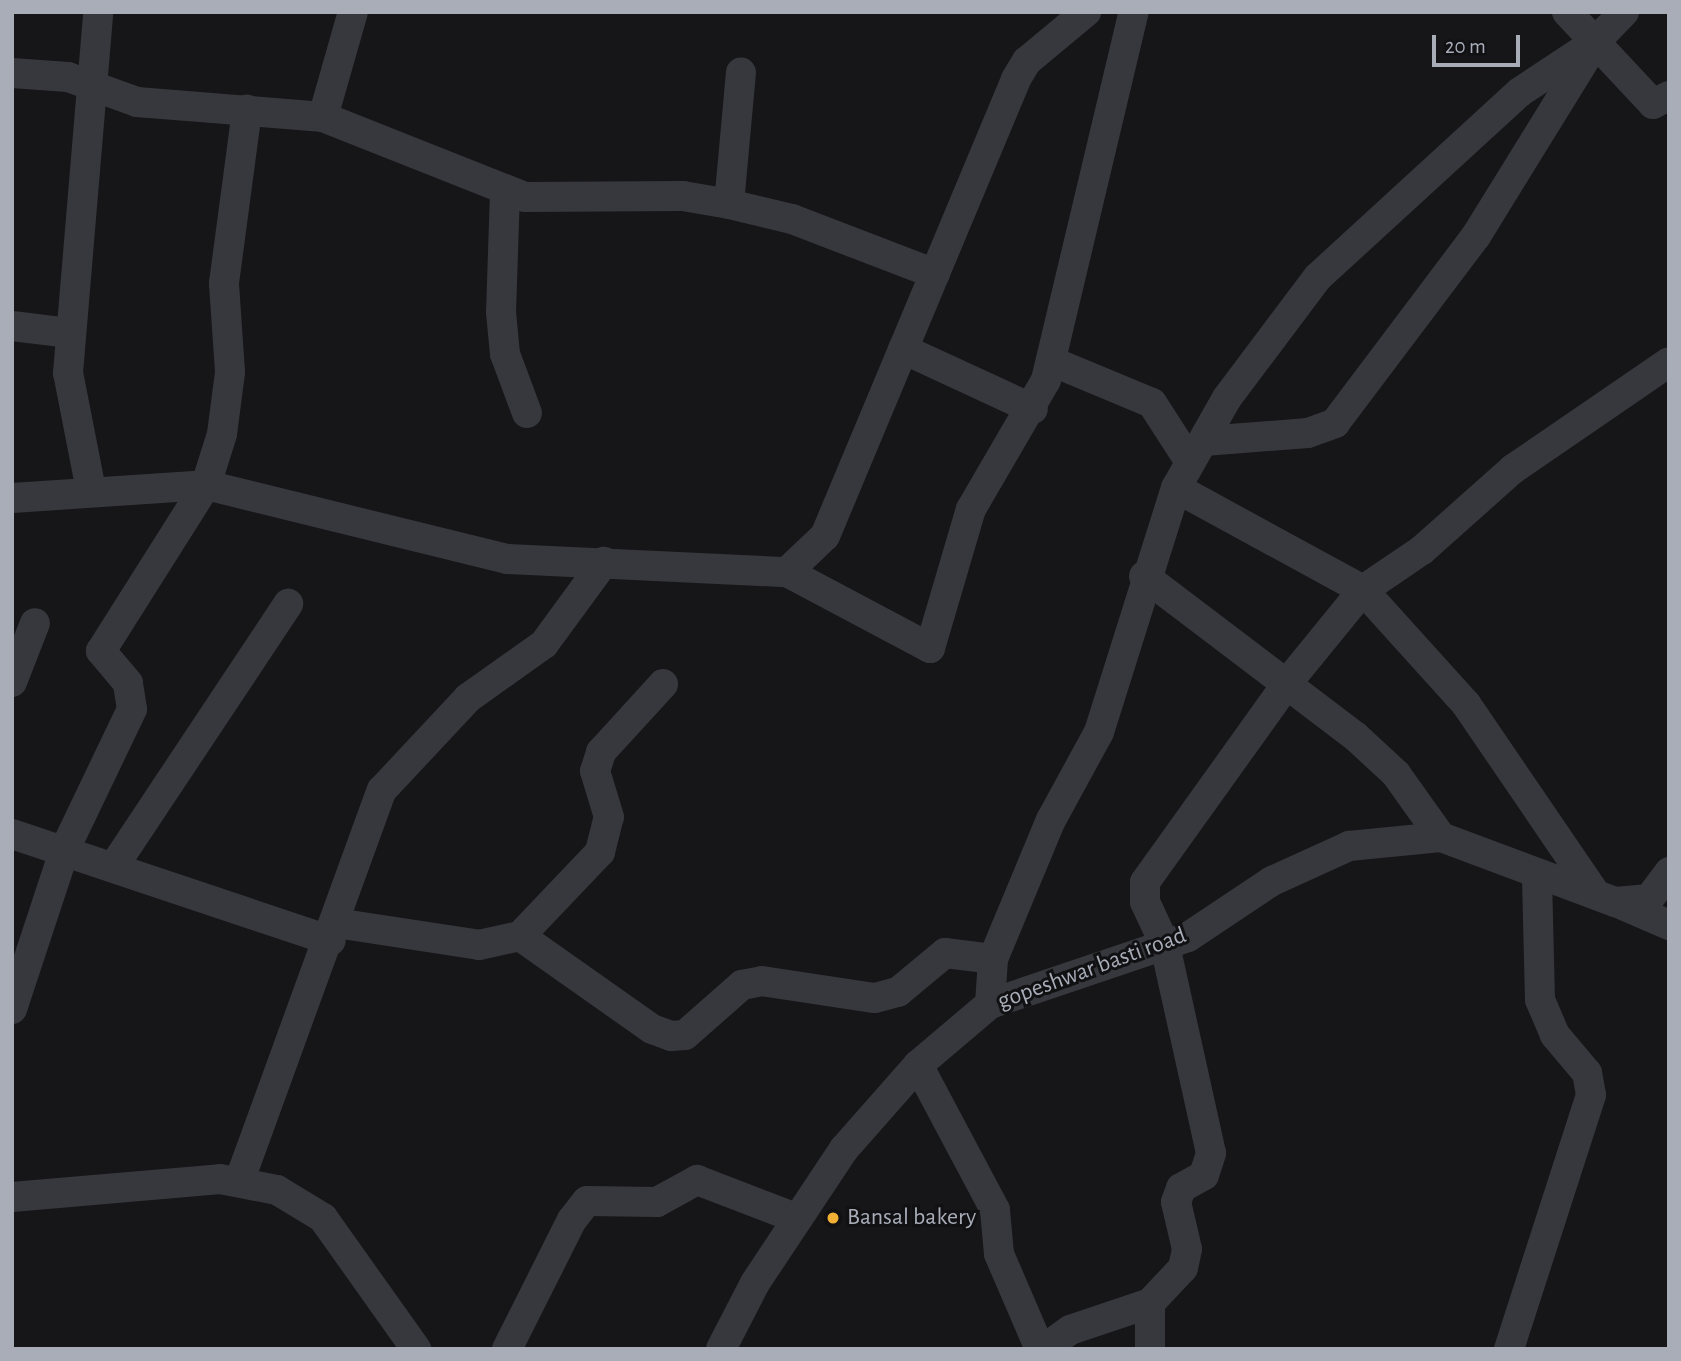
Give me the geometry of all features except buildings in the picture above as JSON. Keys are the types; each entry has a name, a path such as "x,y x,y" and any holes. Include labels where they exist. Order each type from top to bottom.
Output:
{"street":[{"path":"92,490 68,373 69,333 98,12"},
{"path":"323,117 353,12"},
{"path":"787,572 825,536 1016,79 1027,61 1086,12"},
{"path":"12,498 92,490 206,485 507,559 787,572 930,648 971,509 1033,409 1051,361 1132,23 1103,12"},
{"path":"1567,12 1653,104 1669,96"},
{"path":"990,1004 993,959 1051,820 1099,732 1144,576 1190,464 1227,398 1318,277 1520,92 1594,43 1624,12"},
{"path":"1190,464 1308,433 1335,423 1476,236 1594,43"},
{"path":"12,73 90,83 137,102 323,117 505,192 729,204 792,219 935,274"},
{"path":"729,204 741,73"},
{"path":"12,1009 65,849 132,709 128,684 101,651 206,485 222,434 230,372 224,283 247,110"},
{"path":"505,192 502,323 505,354 527,413"},
{"path":"12,326 69,333"},
{"path":"903,349 1033,409"},
{"path":"1051,361 1152,403 1190,464 1363,590 1466,704 1605,898 1669,925"},
{"path":"918,1065 995,1210 999,1254 1042,1349 1070,1330 1150,1303 1183,1268 1187,1249 1176,1202 1181,1188 1204,1175 1211,1153 1166,945 1145,902 1145,882 1288,682 1363,590 1422,550 1513,469 1669,362"},
{"path":"239,1182 333,932 382,790 404,760 468,698 544,644 604,562"},
{"path":"1144,576 1288,682 1396,774 1441,837"},
{"path":"114,866 288,604"},
{"path":"12,682 35,623"},
{"path":"12,834 333,932 479,945 520,936 600,852 609,817 595,771 601,752 663,684"},
{"name":"gopeshwar basti road","path":"720,1349 796,1218 844,1149 918,1065 990,1004 1166,945 1330,851 1441,837 1537,875 1605,898 1649,899 1669,872"},
{"path":"1509,1349 1591,1095 1587,1073 1555,1035 1541,1000 1537,875"},
{"path":"520,936 652,1030 671,1036 685,1035 742,985 762,981 875,998 898,992 945,953 993,959"},
{"path":"507,1349 572,1220 587,1201 657,1202 698,1180 796,1218"},
{"path":"12,1197 239,1182 277,1190 323,1218 416,1349"},
{"path":"1150,1303 1150,1349"}],"place":[{"name":"Bansal bakery","path":"833,1218"}]}
